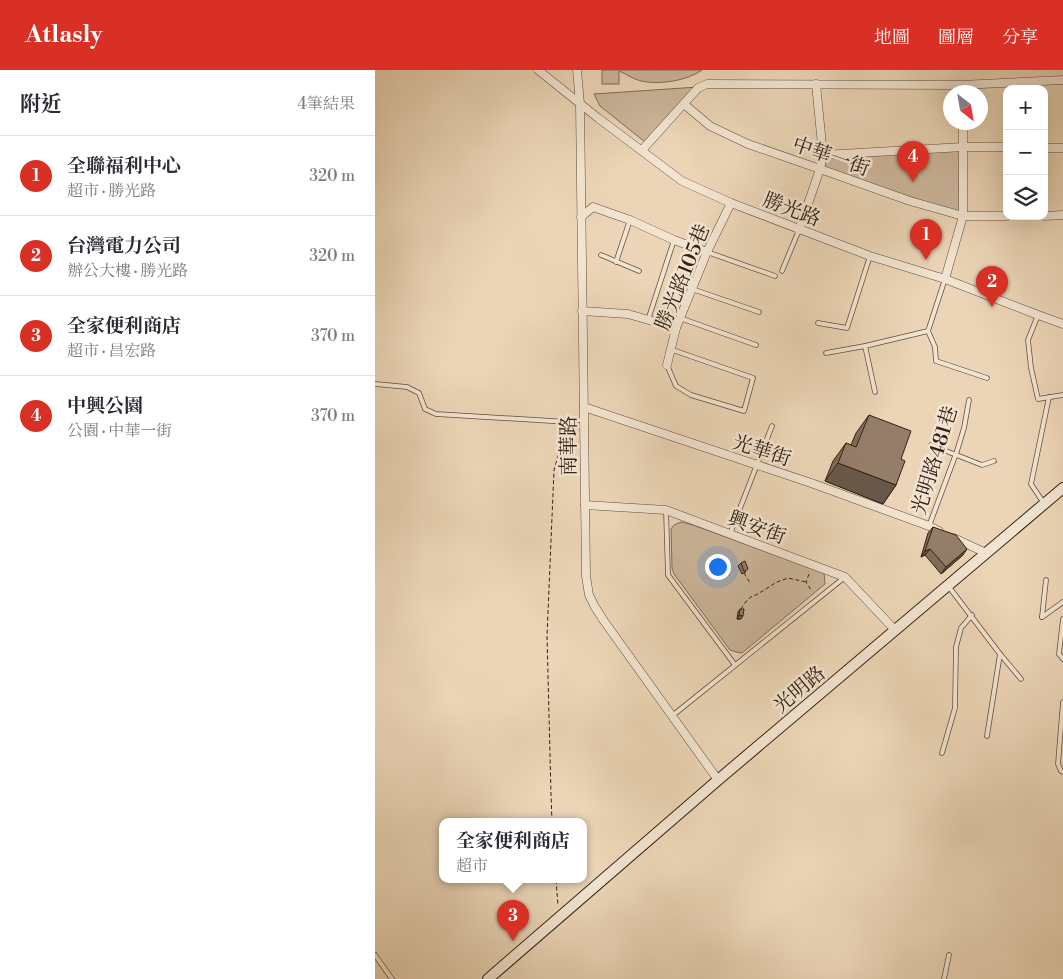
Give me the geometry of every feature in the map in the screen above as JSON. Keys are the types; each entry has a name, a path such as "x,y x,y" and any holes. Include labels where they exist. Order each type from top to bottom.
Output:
{"main road":[{"name":"光明路","path":"488,979 718,780 1063,488"}],"street":[{"name":"勝光路","path":"538,70 683,181 731,203 799,230 870,256 945,279 1063,324"},
{"name":"南華路","path":"577,70 580,104 586,576 589,594 604,621 718,780"},
{"path":"988,87 1063,80"},
{"path":"642,150 698,88 707,84 816,84 943,88"},
{"path":"799,230 823,155 816,84"},
{"name":"中華一街","path":"684,104 711,126 748,144 910,201 963,216 1003,216"},
{"path":"945,279 963,216 963,130"},
{"path":"823,155 963,147 1003,147"},
{"path":"1048,148 1063,148"},
{"name":"勝光路105巷","path":"667,365 676,328 707,252 731,203"},
{"path":"581,217 593,208 630,220 674,240 707,252"},
{"path":"1048,216 1063,215"},
{"path":"582,311 627,314 676,328"},
{"name":"光華街","path":"584,407 929,526"},
{"name":"興安街","path":"585,505 666,510 845,576 895,630"},
{"name":"光明路481巷","path":"929,526 986,553"}],"lane":[{"path":"616,262 630,220"},
{"path":"782,271 799,230"},
{"path":"648,320 674,240"},
{"path":"707,252 775,276"},
{"path":"601,256 639,271"},
{"path":"818,323 847,328 870,256"},
{"path":"945,279 928,331 935,347 936,361 987,378"},
{"path":"692,289 759,312"},
{"path":"1038,315 1028,340 1038,399 1063,395"},
{"path":"680,318 756,346"},
{"path":"826,353 928,331"},
{"path":"865,346 875,392"},
{"path":"667,365 676,386 691,394 744,411 753,378 671,349"},
{"path":"375,384 407,387 419,393 425,409 436,414 568,422 584,419"},
{"path":"1045,504 1031,484 1049,397"},
{"name":"光明路481巷","path":"929,526 956,454 964,428 969,400"},
{"path":"730,534 772,426"},
{"path":"931,445 983,465 994,462"},
{"path":"666,510 668,575 735,665"},
{"path":"672,716 845,576"},
{"path":"1045,580 1042,618 1063,602"},
{"path":"948,585 1021,678"},
{"path":"942,753 955,708 956,647 961,628 972,615"},
{"path":"1063,619 1059,654 1063,659"},
{"path":"987,736 1001,654"},
{"path":"1063,702 1058,764 1063,772"},
{"path":"375,955 392,979"},
{"path":"944,979 949,955"}],"path":[{"name":"南華路","path":"553,818 547,636 554,470 568,422"},
{"path":"743,573 750,584"},
{"path":"806,582 809,574"},
{"path":"740,612 743,605 753,596 787,578 806,582 811,590"},
{"path":"556,883 559,919"}],"shaded area":[{"path":"602,70 702,70 689,77 656,83 638,80 619,71 619,84 602,84"},
{"path":"698,87 645,142 600,106 594,94"},
{"path":"960,150 961,213 823,167 825,157"},
{"path":"681,522 824,573 825,584 742,653 730,650 674,574 672,568 671,529 674,525"}],"building":[{"path":"869,415 911,431 901,459 905,461 896,485 838,463 846,443 856,447"},
{"path":"933,527 956,535 967,549 946,567 930,549 925,551"},
{"path":"745,561 748,569 744,571 741,563"},
{"path":"740,609 744,609 743,616 739,615"}],"place":[{"name":"中興公園","path":"913,182"},
{"name":"全聯福利中心","path":"926,260"},
{"name":"台灣電力公司","path":"992,307"},
{"name":"全家便利商店","path":"513,941"}]}
